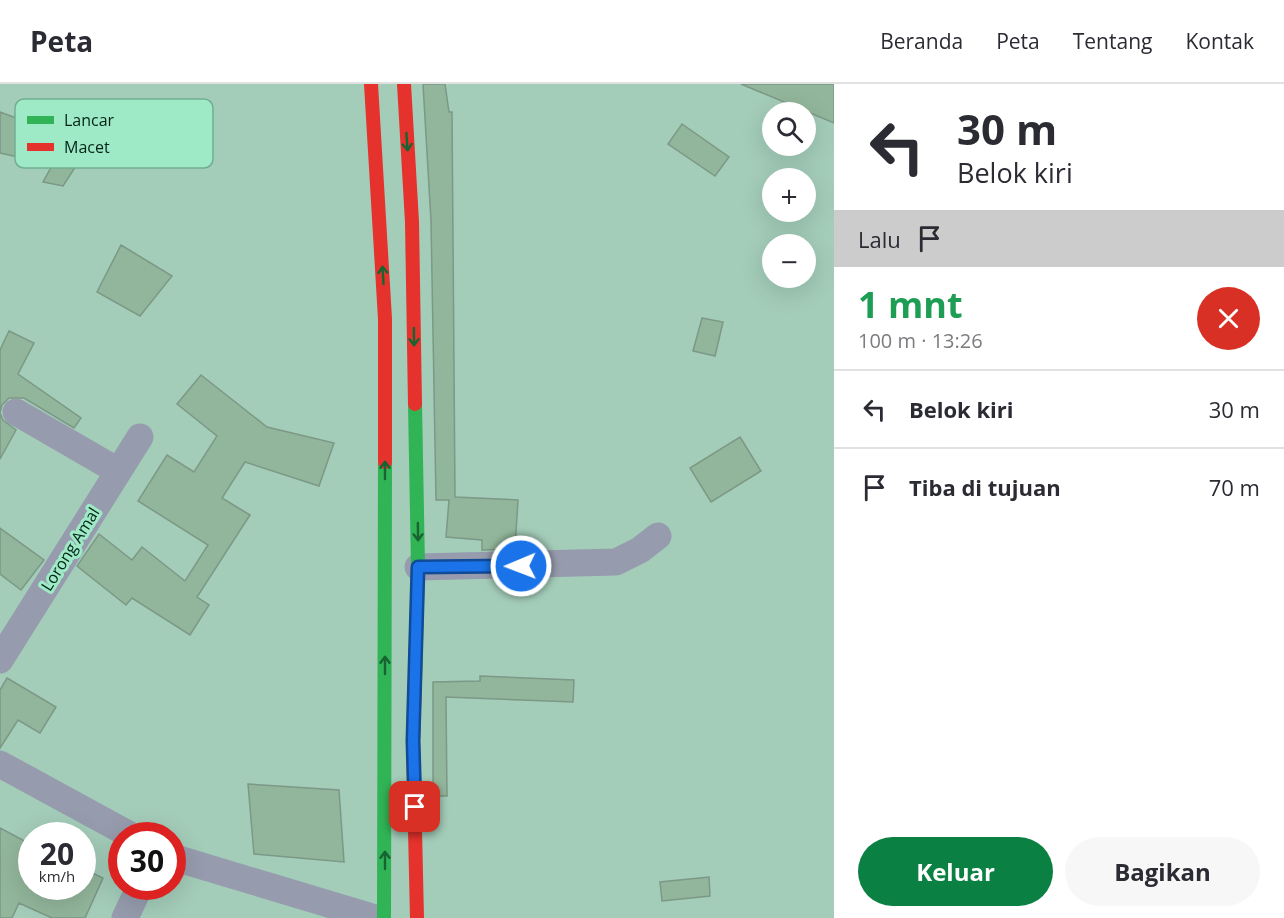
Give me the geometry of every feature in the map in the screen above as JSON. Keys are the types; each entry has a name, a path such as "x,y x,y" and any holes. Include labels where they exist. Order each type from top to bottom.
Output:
{"street":[{"path":"371,84 385,319 384,918"},
{"path":"404,84 412,222 418,567 413,741 417,918"},
{"path":"16,412 118,471"},
{"name":"Lorong Amal","path":"0,660 140,437"},
{"path":"418,567 616,562 640,550 658,536"},
{"path":"0,764 108,823"},
{"path":"186,861 375,918"},
{"path":"125,918 133,900"}],"building":[{"path":"423,84 445,84 449,112 452,112 455,497 518,500 515,549 482,550 482,540 446,537 449,500 436,500 431,221"},
{"path":"741,84 834,84 834,123 816,115 816,102 784,102"},
{"path":"0,112 15,118 15,156 0,153"},
{"path":"682,124 729,157 715,176 668,144"},
{"path":"51,168 75,168 63,186 43,182"},
{"path":"121,245 172,276 140,316 97,292"},
{"path":"702,318 723,322 715,356 693,351"},
{"path":"9,331 34,343 18,374 81,418 74,428 24,398 9,398 2,405 0,413 0,350"},
{"path":"201,375 267,427 334,443 319,486 245,462 222,498 250,515 197,597 209,605 190,635 132,598 126,605 77,566 99,534 132,560 142,547 185,581 208,545 138,501 167,455 194,472 217,436 177,404"},
{"path":"0,413 3,420 16,430 0,459"},
{"path":"740,437 761,471 711,502 690,468"},
{"path":"0,528 44,560 21,590 0,574"},
{"path":"480,676 574,680 573,702 446,697 447,796 433,796 433,682 480,681"},
{"path":"7,678 56,707 40,733 18,720 0,748 0,690"},
{"path":"248,784 339,790 344,862 254,854"},
{"path":"0,828 18,838 18,900 93,900 85,918 52,918 19,903 12,918 0,918"},
{"path":"96,875 103,878 96,894"},
{"path":"709,877 710,896 662,901 660,882"}],"traffic: fast":[{"path":"415,404 418,567 415,680"},
{"path":"384,918 385,462"}],"traffic: jam":[{"path":"371,84 385,319 385,462"},
{"path":"404,84 412,222 415,404"},
{"path":"415,680 413,741 417,918"}],"route":[{"path":"415,807 413,741 418,567 521,566"}]}
